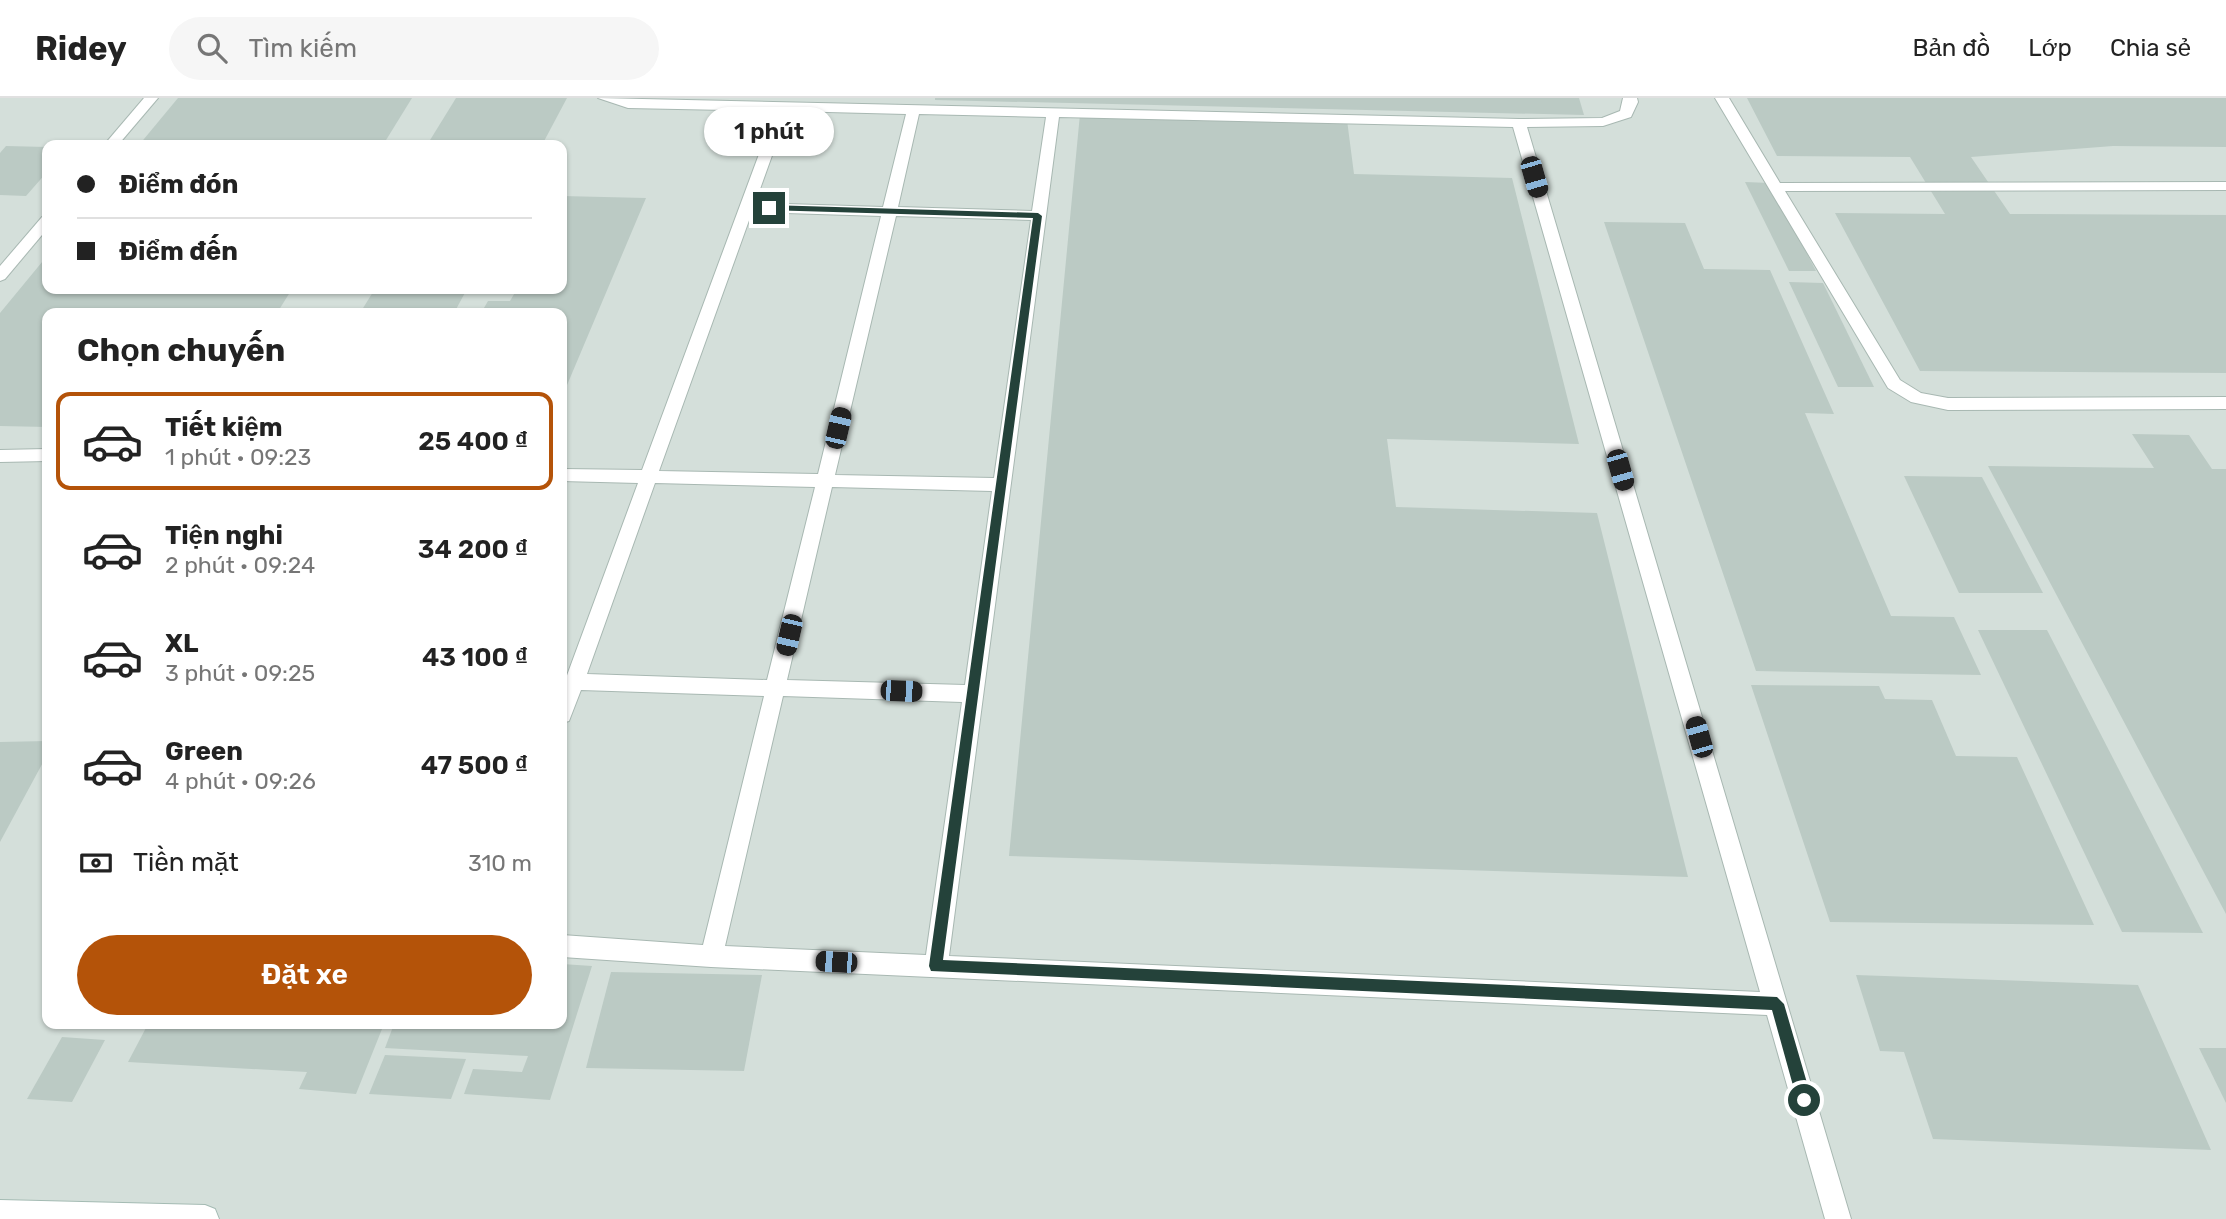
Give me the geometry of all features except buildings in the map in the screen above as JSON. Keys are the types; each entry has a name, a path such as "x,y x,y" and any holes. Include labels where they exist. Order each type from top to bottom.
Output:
{"main road":[{"path":"0,1214 205,1219"}],"lane":[{"path":"115,140 151,98"},
{"path":"605,98 628,104 1519,123 1603,122 1626,114 1630,98"},
{"path":"1723,98 1894,384 1917,398 1948,404 2226,403"},
{"path":"567,702 783,106"},
{"path":"711,956 914,109"},
{"path":"936,966 1053,111"},
{"path":"1519,123 1838,1219"},
{"path":"1777,187 2226,186"},
{"path":"746,207 1038,216"},
{"path":"0,276 42,226"},
{"path":"0,456 42,455"},
{"path":"567,475 1003,485"},
{"path":"575,682 975,694"},
{"path":"567,946 711,956 1777,1004"}],"shaded area":[{"path":"0,98 2226,98 2226,1219 0,1219"}],"route":[{"path":"769,208 1038,216 936,966 1777,1004 1804,1100"}]}
